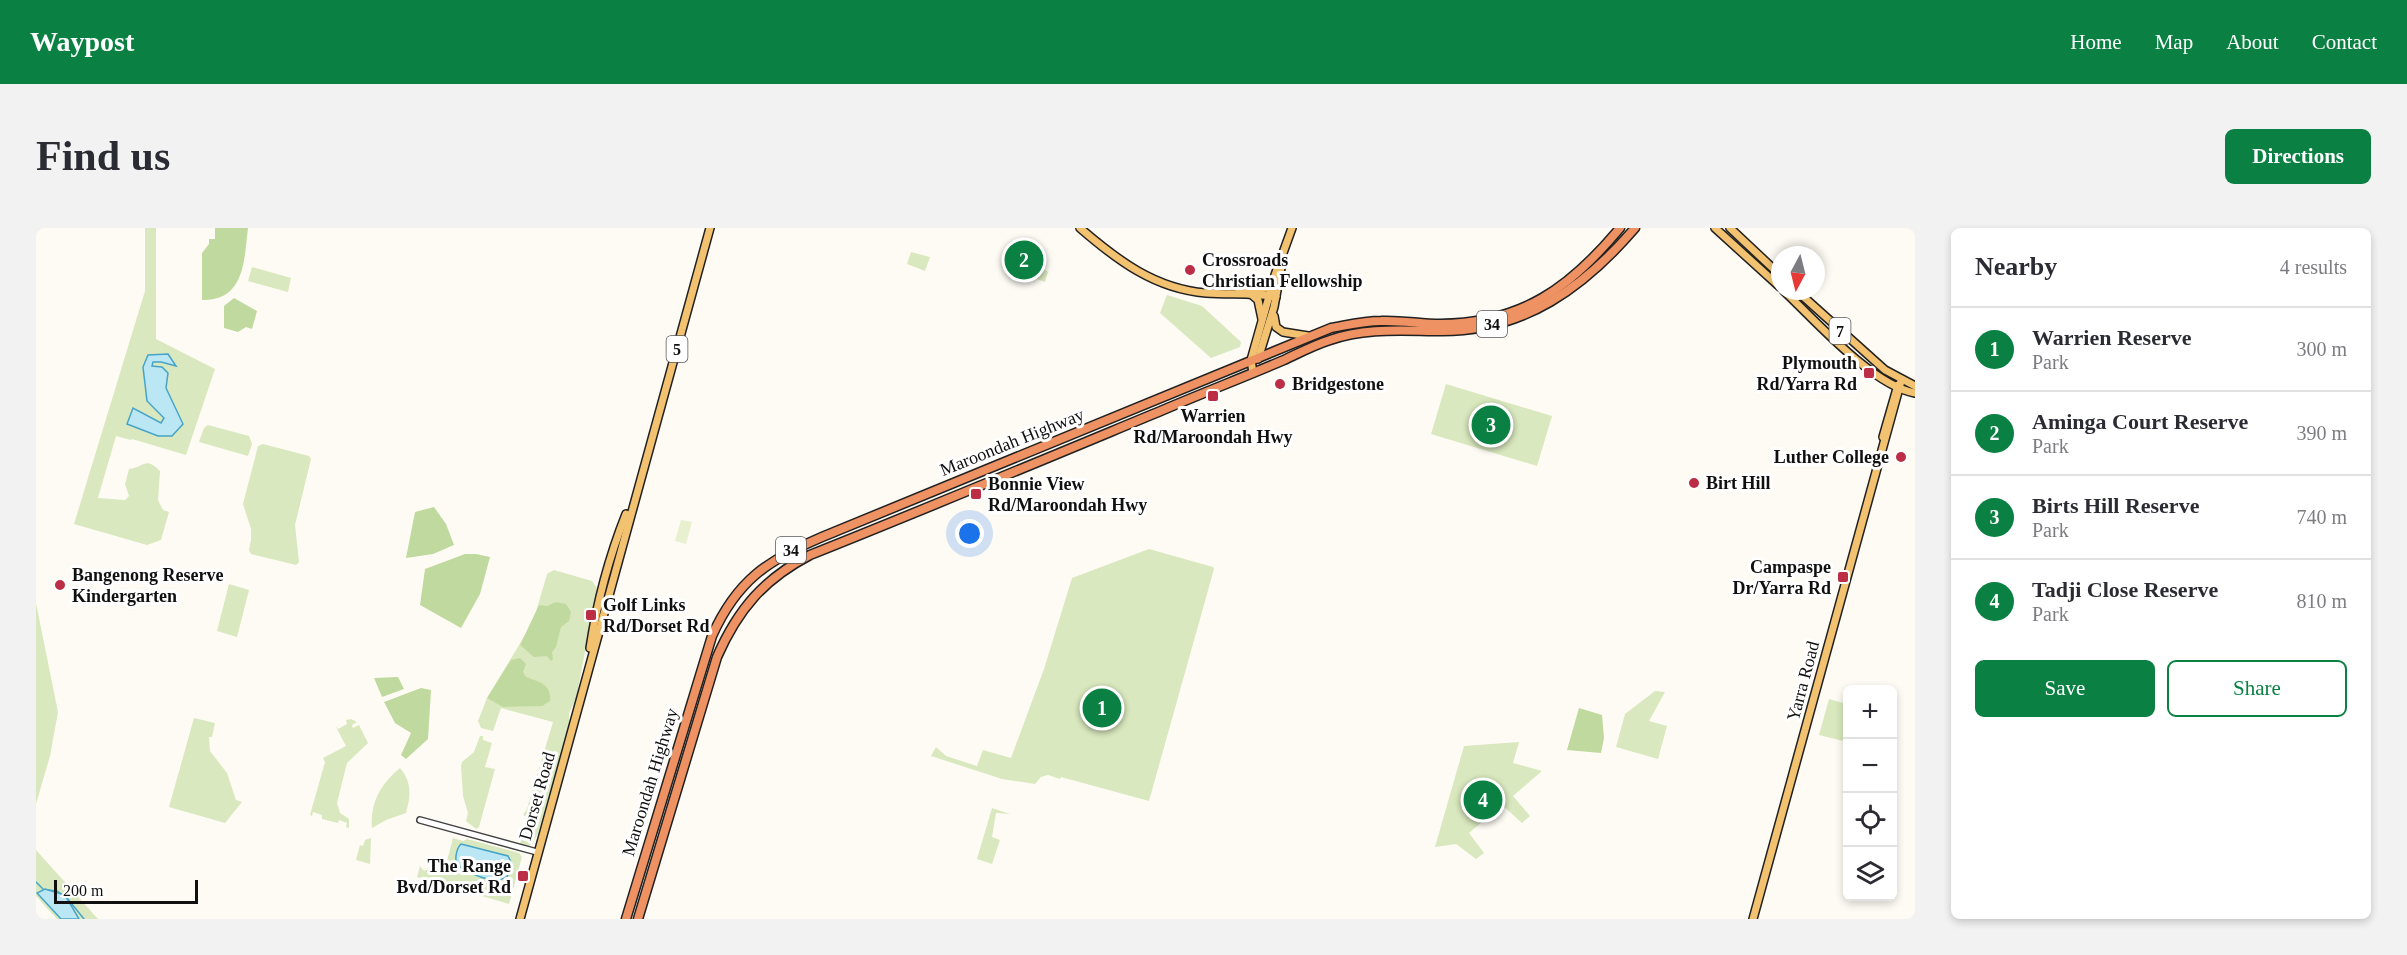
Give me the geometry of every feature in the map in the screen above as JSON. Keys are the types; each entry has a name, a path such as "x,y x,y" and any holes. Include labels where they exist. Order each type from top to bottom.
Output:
{"highway":[{"name":"Maroondah Highway","path":"626,919 712,636 734,596 758,571 786,552 1308,336 1356,323 1382,321 1456,323 1506,314 1547,296 1568,282 1585,267 1620,228"},
{"name":"Maroondah Highway","path":"638,919 717,657 732,625 764,585 786,568 810,555 1331,339 1403,329 1444,331 1506,321 1538,309 1574,288 1597,268 1635,228"}],"main road":[{"name":"Dorset Road","path":"520,919 585,682 607,584 643,470 710,228"},
{"path":"1080,228 1120,261 1152,279 1184,290 1273,296"},
{"path":"1253,373 1262,321 1273,296 1292,228"},
{"path":"1623,242 1640,228"},
{"path":"1715,228 1771,279"},
{"path":"1732,229 1771,267"},
{"path":"1754,264 1760,257"},
{"path":"1282,260 1273,283 1276,327 1283,332 1308,336"},
{"path":"1218,294 1268,288 1273,283"},
{"path":"1252,295 1259,303 1262,321"},
{"name":"7","path":"1794,300 1868,368 1898,388 1915,393"},
{"name":"7","path":"1807,300 1870,358 1901,381 1915,386"},
{"path":"1255,358 1274,308"},
{"name":"Yarra Road","path":"1753,919 1901,381"}],"street":[{"path":"420,820 537,852"}],"green space":[{"path":"145,228 156,228 156,339 215,369 186,455 116,436 98,498 125,500 129,496 125,484 129,469 148,463 160,471 158,500 163,510 169,512 161,540 147,545 74,524 145,291"},
{"path":"215,228 248,228 243,265 240,276 227,294 216,299 202,300 202,253 209,244 209,239 215,239"},
{"path":"1019,250 1048,272 1045,282 1013,270"},
{"path":"911,252 930,257 925,271 907,264"},
{"path":"252,267 291,278 288,292 248,281"},
{"path":"1167,295 1202,306 1241,342 1240,347 1211,358 1160,313"},
{"path":"234,298 257,311 252,329 246,327 238,332 224,328 224,306"},
{"path":"1446,384 1552,416 1537,466 1431,434"},
{"path":"208,425 249,436 252,444 248,456 199,442 204,428"},
{"path":"263,444 309,456 311,459 295,525 299,562 296,565 251,554 249,550 251,529 243,504 258,446"},
{"path":"434,507 446,524 454,545 433,554 406,558 415,512"},
{"path":"681,520 692,522 686,544 675,541"},
{"path":"1149,549 1214,569 1149,801 1048,775 1041,777 1035,784 1002,779 931,756 936,747 946,756 977,766 983,750 1011,758 1044,669 1072,578"},
{"path":"465,554 490,557 480,594 461,628 420,605 425,569"},
{"path":"554,570 592,581 597,588 576,699 569,713 569,726 538,833 533,843 528,846 520,844 528,817 523,815 527,809 553,722 501,708 493,731 481,728 478,721 487,698 533,622 547,574"},
{"path":"229,584 249,590 237,637 217,631"},
{"path":"556,602 566,604 571,612 569,621 561,627 556,647 552,652 553,659 551,661 547,656 534,657 520,645 539,605 547,606"},
{"path":"36,603 58,712 50,756 36,804"},
{"path":"520,658 526,664 523,672 526,677 544,684 549,691 550,701 542,706 503,707 487,698 511,660"},
{"path":"398,677 404,689 382,697 374,678"},
{"path":"421,688 431,690 428,739 406,759 401,755 411,733 395,723 384,702"},
{"path":"1655,691 1665,692 1649,721 1667,726 1658,759 1616,747 1625,714"},
{"path":"1829,699 1843,703 1843,741 1819,735"},
{"path":"1579,708 1602,715 1604,738 1601,753 1567,750"},
{"path":"194,718 215,723 212,737 209,737 210,751 227,773 236,800 242,802 225,823 169,807"},
{"path":"351,719 357,722 352,725 353,728 359,725 368,743 347,763 337,803 340,813 349,819 349,828 346,827 347,823 339,820 338,823 322,819 322,815 313,812 312,816 310,815 325,762 323,758 346,746 335,725 338,729 347,724 346,720"},
{"path":"480,736 483,736 483,740 492,743 485,767 495,769 479,827 476,829 466,821 468,813 463,796 461,766 462,762 474,752"},
{"path":"1519,742 1513,763 1542,771 1513,796 1530,816 1522,823 1502,805 1469,833 1484,853 1476,859 1456,844 1435,847 1464,746"},
{"path":"400,768 407,779 409,789 406,813 372,828 373,810 378,794 387,780"},
{"path":"992,808 1010,814 996,813 992,837 1000,840 992,864 977,859"},
{"path":"371,838 370,864 356,860 360,845 363,846 365,840"},
{"path":"453,838 463,841 467,839 519,853 522,857 509,904 417,877 420,866 424,871 430,868 428,856 447,861"},
{"path":"36,850 98,919 57,919 36,896"}],"water":[{"path":"168,354 176,366 153,362 152,366 162,367 168,373 166,388 183,424 172,436 158,436 127,424 133,408 161,423 164,418 147,401 143,367 148,355"},
{"path":"461,844 508,856 512,864 507,877 488,879 458,866 456,855"},
{"path":"45,889 65,895 79,919 61,919 37,893"}],"waterway":[{"path":"36,882 43,889"},
{"path":"48,890 57,891 63,895"},
{"path":"67,898 84,919"}],"place":[{"name":"Aminga Court Reserve","path":"1024,260"},
{"name":"Crossroads Christian Fellowship","path":"1190,270"},
{"name":"Plymouth Rd/Yarra Rd","path":"1869,373"},
{"name":"Bridgestone","path":"1280,384"},
{"name":"Warrien Rd/Maroondah Hwy","path":"1213,396"},
{"name":"Birts Hill Reserve","path":"1491,425"},
{"name":"Luther College","path":"1901,457"},
{"name":"Birt Hill","path":"1694,483"},
{"name":"Bonnie View Rd/Maroondah Hwy","path":"976,494"},
{"name":"Campaspe Dr/Yarra Rd","path":"1843,577"},
{"name":"Bangenong Reserve Kindergarten","path":"60,585"},
{"name":"Golf Links Rd/Dorset Rd","path":"591,615"},
{"name":"Warrien Reserve","path":"1102,708"},
{"name":"Tadji Close Reserve","path":"1483,800"},
{"name":"The Range Bvd/Dorset Rd","path":"523,876"}]}
